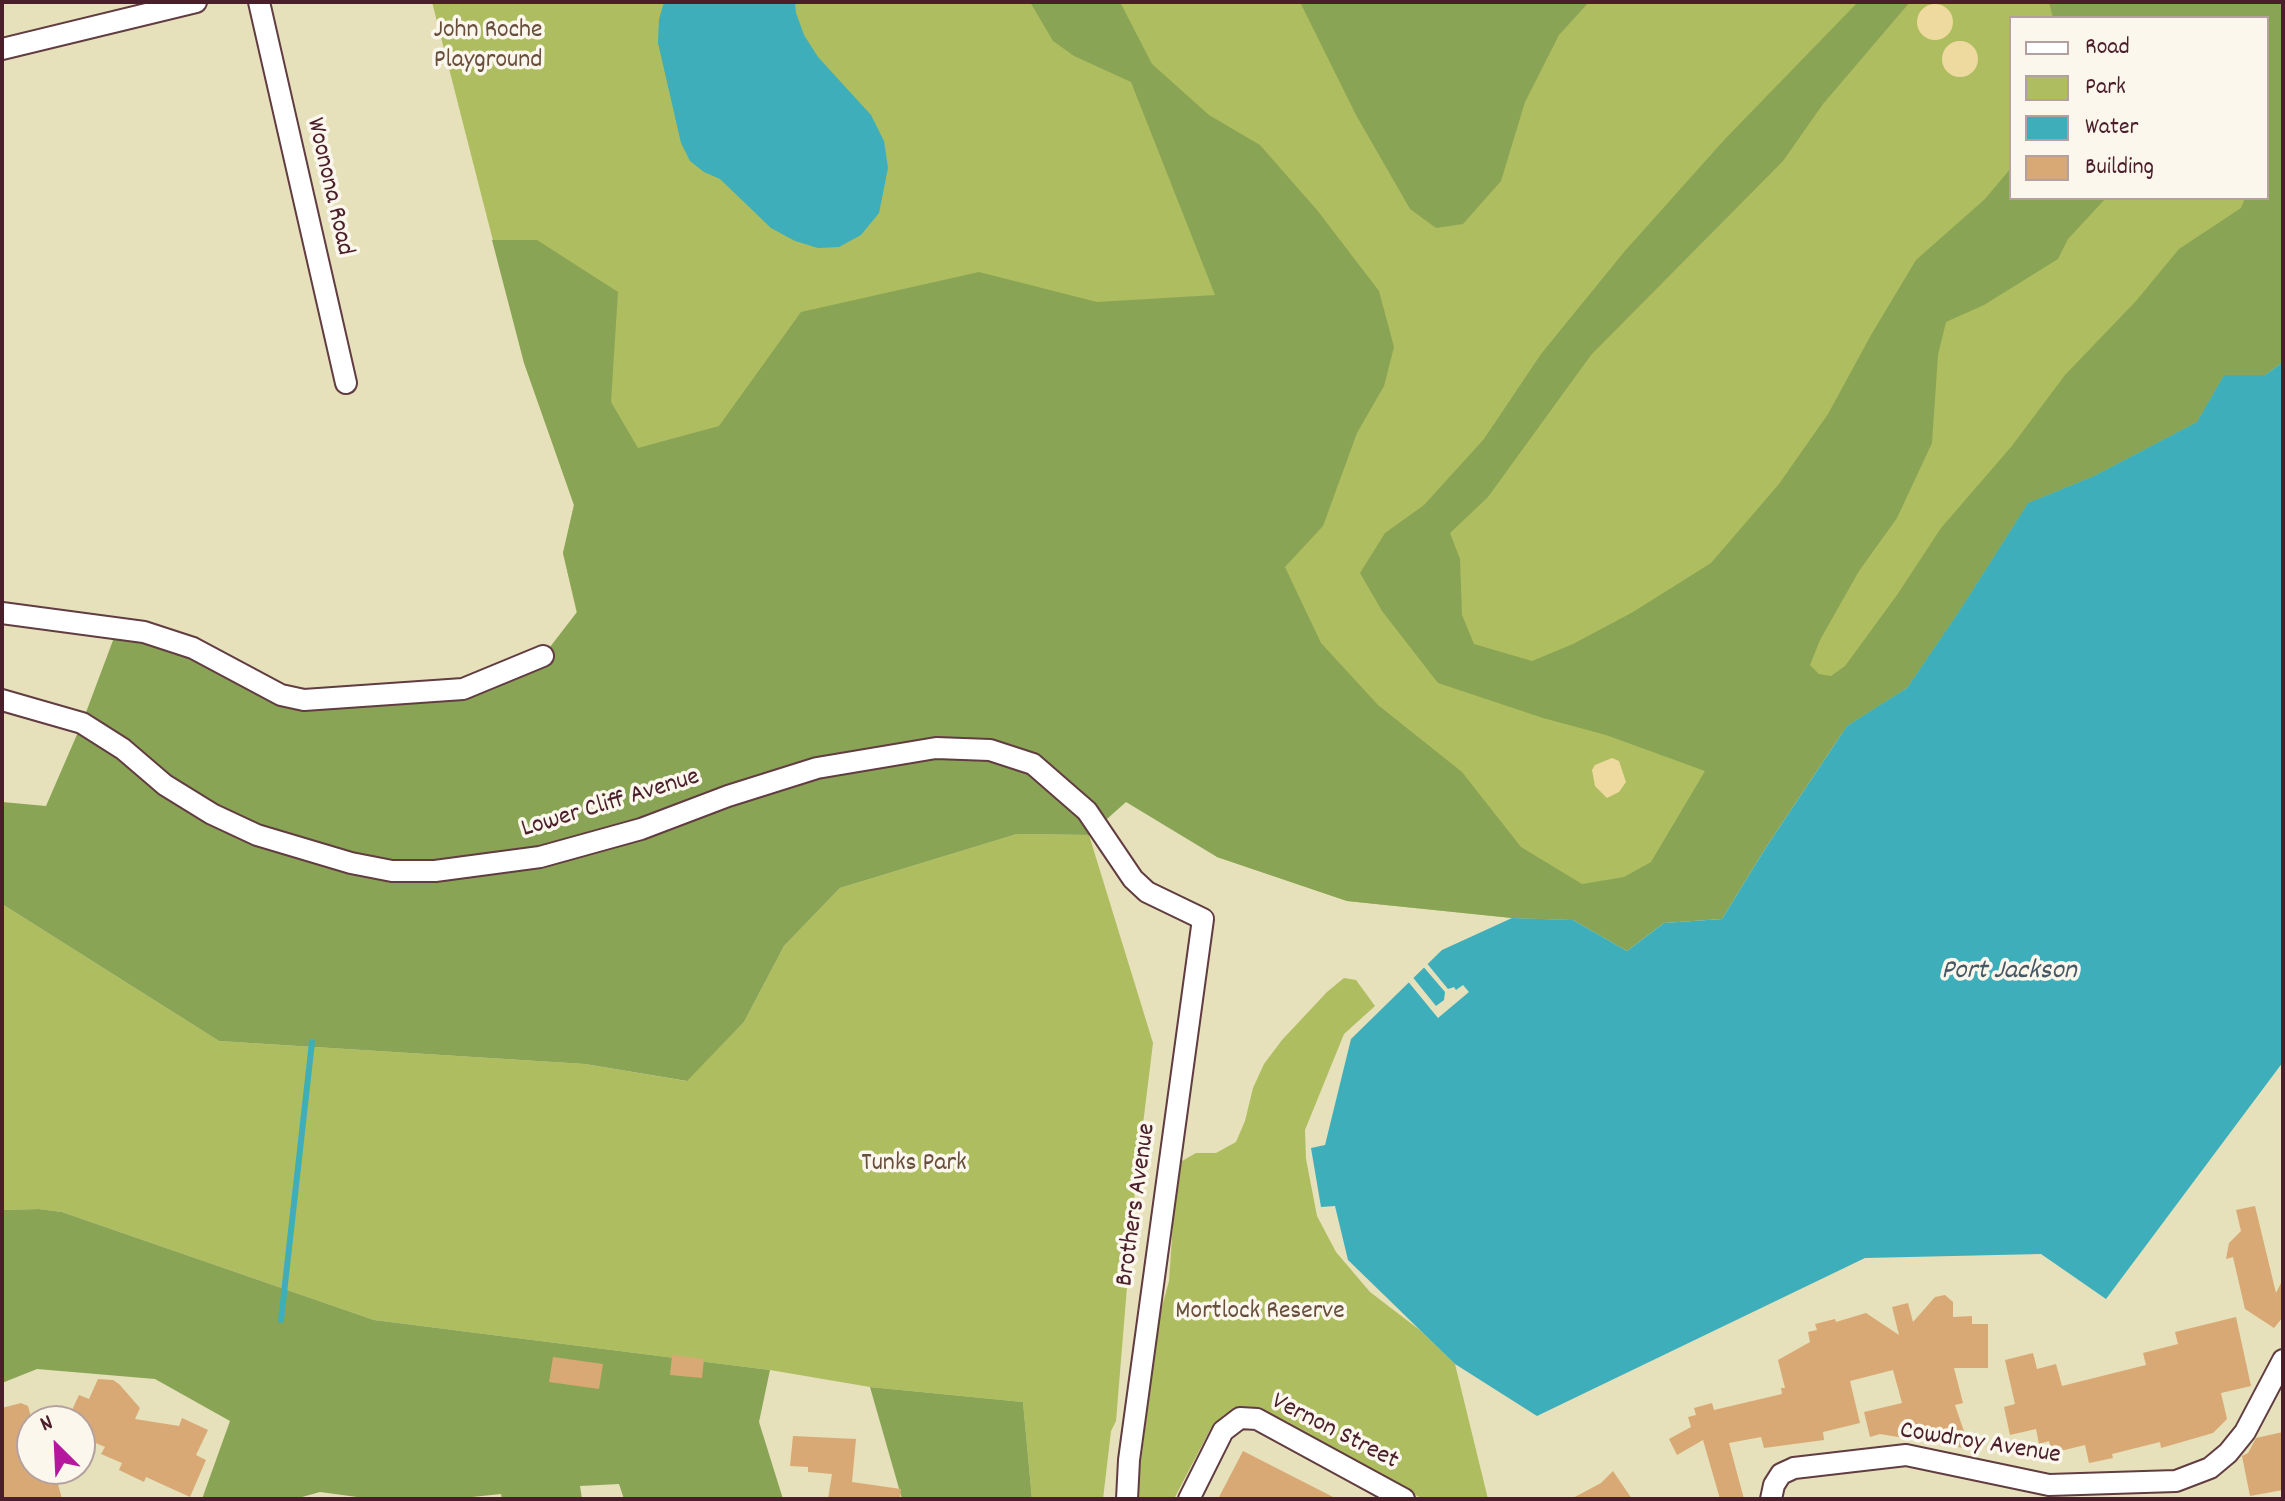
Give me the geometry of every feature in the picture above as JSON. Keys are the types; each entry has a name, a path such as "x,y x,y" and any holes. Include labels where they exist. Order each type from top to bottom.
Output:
{"street":[{"path":"2,49 196,2"},
{"name":"Woonona Road","path":"259,2 346,383"},
{"path":"2,613 144,632 193,648 281,695 304,700 463,689 543,656"},
{"name":"Lower Cliff Avenue","path":"2,700 82,723 123,749 165,785 212,814 257,835 351,863 392,871 435,871 540,857 641,829 728,796 817,768 936,748 990,750 1033,764 1087,811 1133,879 1147,892 1203,919"},
{"name":"Brothers Avenue","path":"1127,1499 1129,1460 1203,919"},
{"name":"Cowdroy Avenue","path":"1771,1499 1774,1485 1781,1474 1794,1468 1906,1455 2049,1485 2176,1481 2210,1468 2228,1453 2245,1432 2283,1360"},
{"name":"Vernon Street","path":"1189,1499 1223,1431 1240,1418 1257,1419 1404,1499"}],"green space":[{"name":"John Roche Playground","path":"432,2 2283,2 2283,362 1907,688 1573,920 1512,918 1347,901 1217,857 1134,770 597,701 563,553 574,505 524,362"},
{"path":"1030,2 1120,2 1152,64 1209,115 1260,145 1317,210 1379,291 1394,347 1384,386 1357,433 1323,526 1285,567 1321,643 1378,705 1462,772 1521,847 1582,884 1624,877 1651,862 1705,771 1606,735 1438,683 1382,611 1360,573 1385,533 1424,505 1484,439 1541,354 1624,252 1725,139 1858,2 1910,2 1823,104 1783,161 1591,355 1488,497 1450,533 1460,559 1462,615 1474,644 1532,661 1573,644 1633,612 1711,563 1779,484 1828,414 1916,260 1985,199 2009,170 2009,200 2104,200 2068,239 2058,259 1984,305 1946,322 1938,355 1932,443 1897,518 1859,571 1820,640 1810,665 1819,674 1831,676 1845,666 1941,528 2011,447 2065,375 2136,301 2179,249 2241,208 2244,200 2269,200 2269,16 2052,16 2049,2 2283,2 2283,362 2265,375 2224,375 2197,422 2094,476 2028,503 1907,688 1847,726 1722,919 1664,923 1627,951 1573,920 1512,918 1347,901 1217,857 1126,802 1089,835 1017,834 840,888 784,946 744,1022 687,1081 585,1064 219,1041 2,904 2,802 46,806 82,723 118,627 281,695 463,689 543,656 577,612 563,553 574,505 524,363 492,240 537,240 618,292 611,402 638,448 719,426 801,312 979,272 1097,302 1215,295 1131,82 1074,56 1053,41"},
{"path":"1300,2 1589,2 1559,35 1525,102 1501,181 1463,224 1436,228 1410,209 1356,115"},
{"name":"Tunks Park","path":"1017,834 1089,835 1153,1043 1135,1189 1116,1421 1111,1431 1103,1499 1032,1499 1023,1402 870,1387 770,1370 374,1320 62,1212 2,1210 2,904 219,1041 585,1064 686,1081 744,1022 784,946 840,888"},
{"name":"Mortlock Reserve","path":"1344,978 1356,980 1375,1006 1344,1034 1305,1130 1306,1159 1317,1216 1336,1252 1370,1292 1421,1331 1455,1364 1488,1499 1423,1499 1269,1416 1247,1408 1224,1415 1211,1428 1174,1499 1136,1499 1160,1314 1169,1281 1176,1179 1182,1161 1196,1153 1216,1153 1236,1142 1264,1064 1282,1040"},
{"path":"2,1210 62,1212 374,1320 770,1370 759,1422 783,1499 624,1499 619,1484 580,1486 582,1499 502,1499 501,1494 453,1499 372,1499 320,1492 295,1499 202,1499 230,1421 155,1379 37,1369 2,1383"},
{"path":"870,1387 1023,1402 1032,1499 902,1499"}],"sand":[{"path":"1935,4 1948,9 1953,22 1948,35 1935,40 1922,35 1917,22 1922,9"},
{"path":"1960,41 1973,46 1978,59 1973,72 1960,77 1947,72 1942,59 1947,46"},
{"path":"1612,758 1619,761 1626,782 1619,792 1607,798 1595,786 1592,770 1595,765"}],"water":[{"path":"664,2 795,2 804,35 818,57 871,115 884,141 888,168 879,213 861,235 839,247 818,248 795,241 771,228 720,179 690,161 681,143 658,43 659,19"},
{"name":"Port Jackson","path":"2283,362 2283,1062 2106,1299 2041,1254 1865,1258 1537,1416 1455,1364 1348,1260 1335,1206 1321,1207 1311,1148 1325,1145 1351,1039 1442,950 1512,918 1573,920 1627,951 1664,923 1722,919 1847,726 1907,688 2028,503 2094,476 2197,422 2224,375 2265,375"}],"pier":[{"path":"1425,961 1448,989 1454,987 1456,990 1463,985 1469,992 1438,1018 1406,979 1411,975 1436,1006 1444,1000 1445,992 1421,964"}],"building":[{"path":"2255,1206 2276,1293 2283,1279 2283,1317 2274,1328 2245,1309 2233,1257 2226,1259 2229,1243 2241,1231 2236,1210"},
{"path":"1945,1295 1953,1302 1953,1317 1972,1316 1972,1324 1988,1324 1988,1368 1954,1368 1963,1403 1955,1405 1970,1449 1880,1434 1870,1437 1864,1412 1902,1403 1893,1370 1850,1381 1860,1423 1823,1432 1824,1440 1764,1448 1761,1437 1729,1443 1744,1499 1720,1499 1703,1440 1677,1455 1669,1439 1691,1427 1688,1417 1696,1415 1694,1408 1712,1403 1714,1410 1782,1394 1781,1388 1785,1388 1778,1360 1810,1342 1808,1332 1817,1330 1815,1324 1835,1319 1836,1322 1866,1313 1899,1335 1892,1307 1908,1303 1913,1322 1935,1297"},
{"path":"2236,1317 2251,1386 2221,1393 2227,1419 2213,1433 2161,1448 2160,1442 2089,1463 2085,1445 2052,1453 2049,1441 2039,1444 2036,1429 2010,1435 2004,1407 2015,1404 2005,1360 2033,1353 2037,1369 2056,1364 2062,1386 2146,1365 2143,1353 2178,1344 2175,1332"},
{"path":"672,1355 704,1359 702,1378 670,1375"},
{"path":"553,1357 603,1364 599,1389 549,1382"},
{"path":"98,1379 113,1380 140,1408 135,1419 179,1426 182,1418 208,1430 196,1455 206,1460 190,1497 146,1477 144,1482 119,1470 122,1463 101,1454 105,1447 96,1443 96,1405 74,1405 79,1395 89,1399"},
{"path":"21,1403 26,1405 16,1405 16,1485 58,1485 62,1499 2,1499 2,1408"},
{"path":"2283,1432 2283,1490 2250,1496 2242,1456 2248,1453 2256,1438"},
{"path":"793,1436 856,1439 852,1482 901,1489 900,1499 828,1499 832,1474 808,1472 808,1467 790,1466"},
{"path":"1243,1451 1337,1499 1218,1499"},
{"path":"1613,1471 1632,1499 1571,1499 1601,1483"}],"waterway":[{"path":"281,1320 312,1042"}]}
